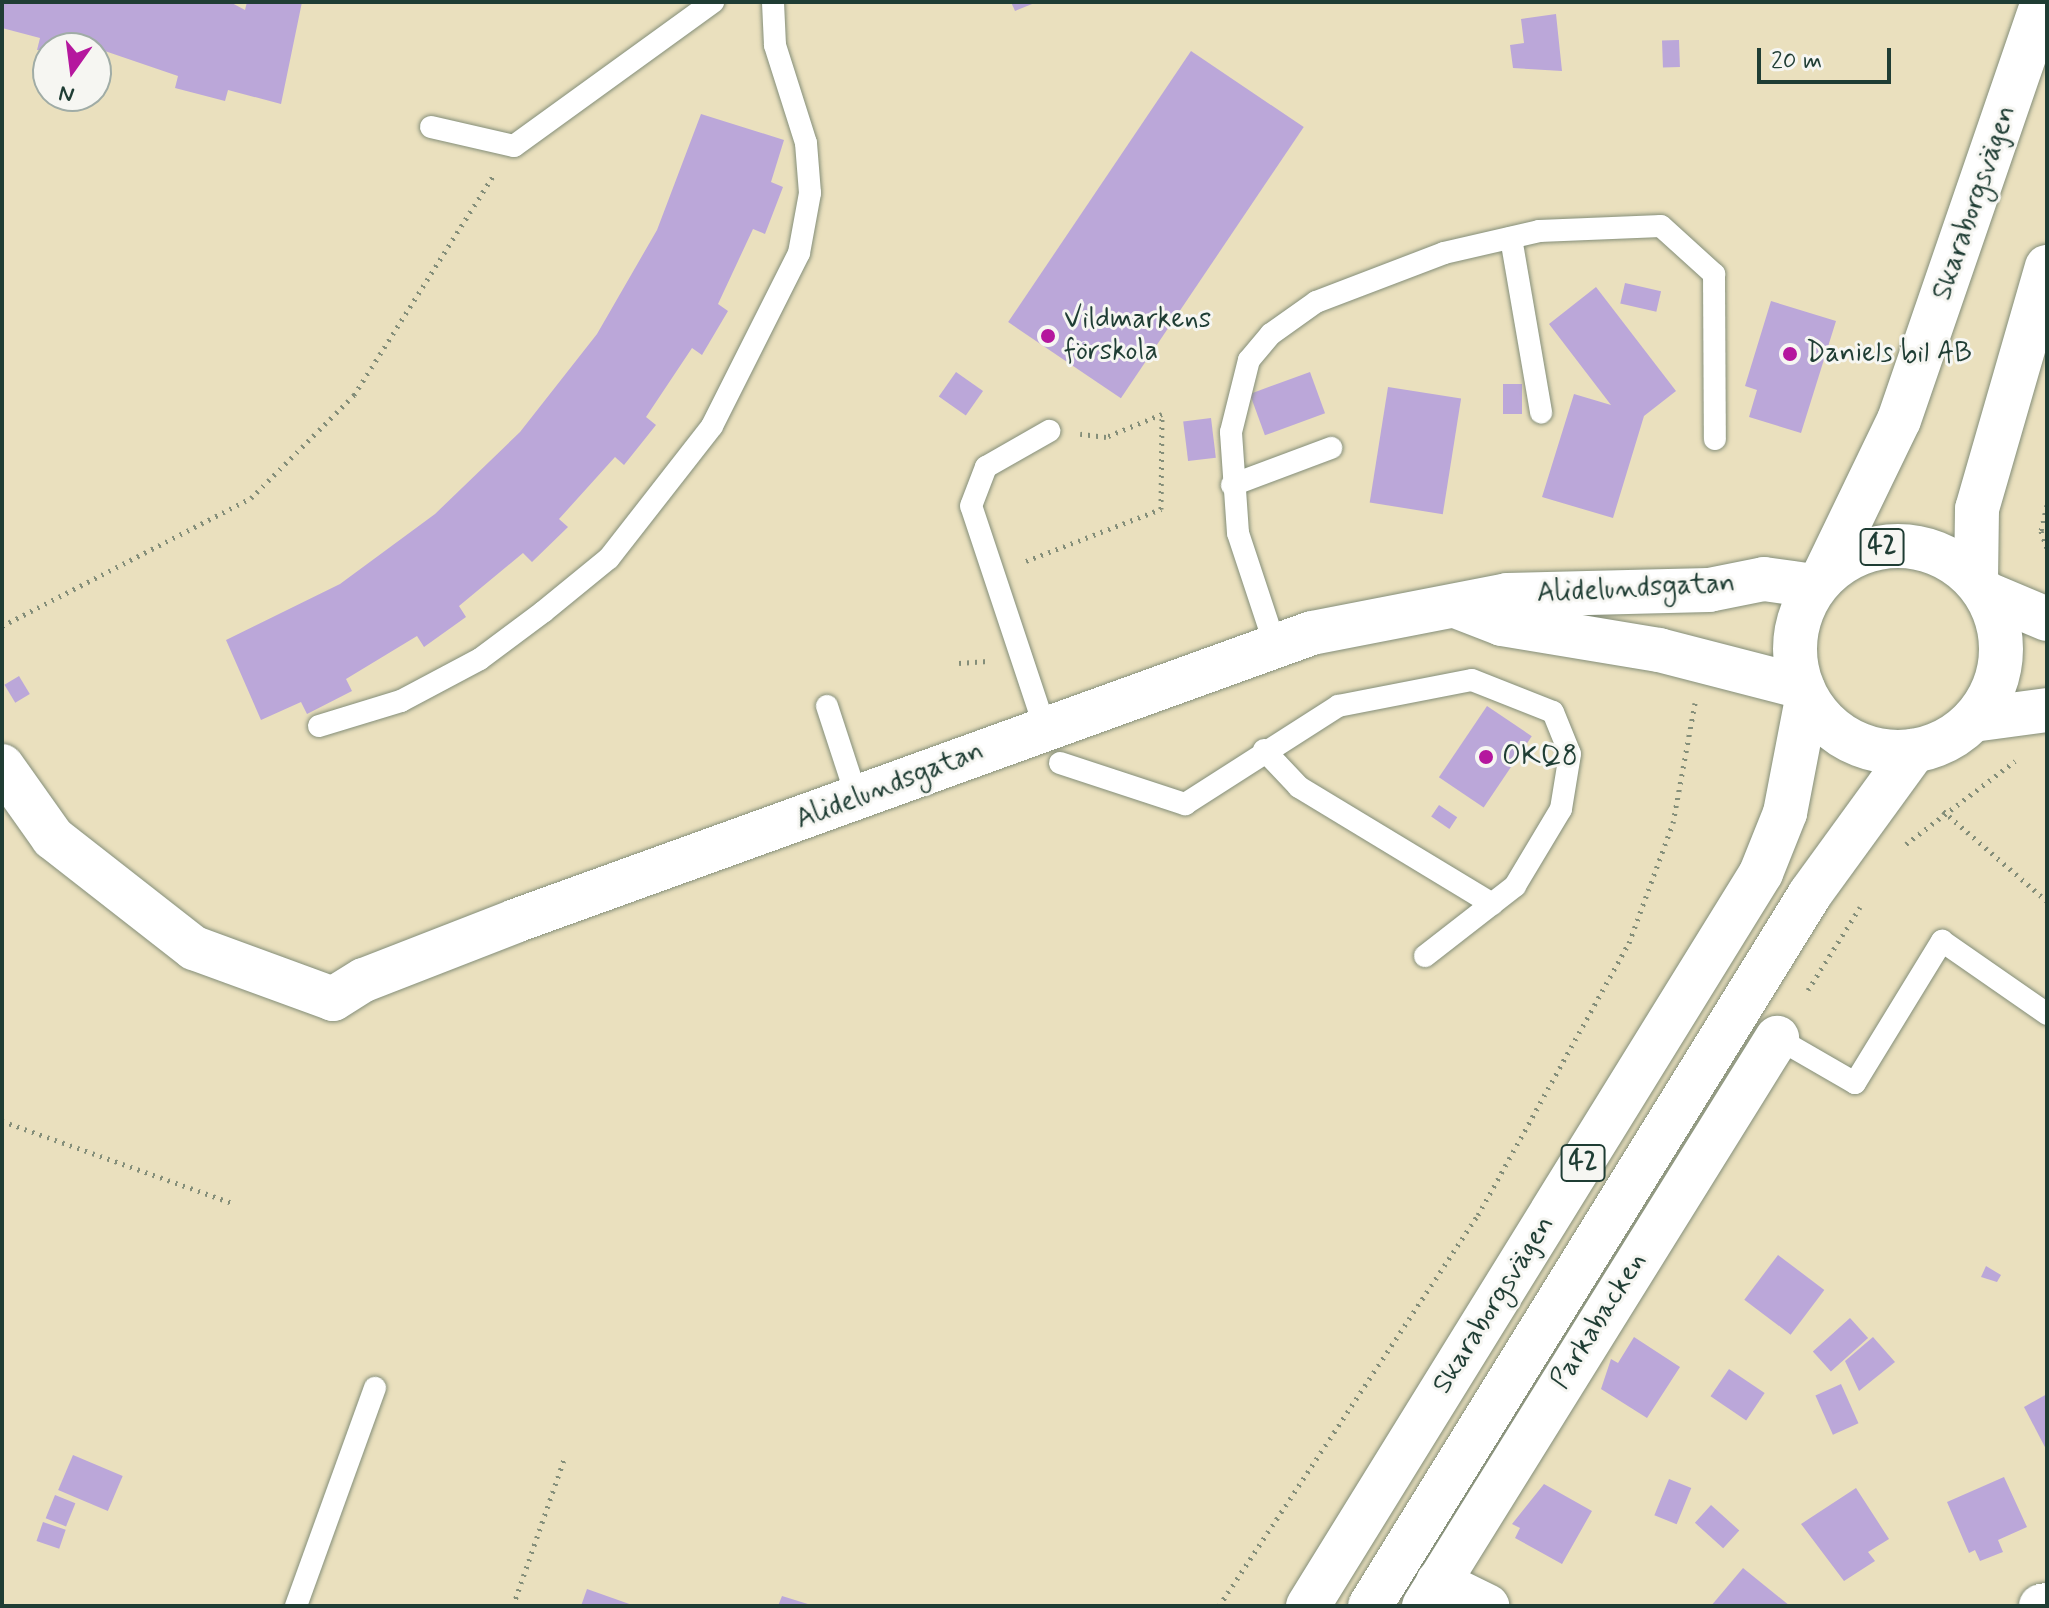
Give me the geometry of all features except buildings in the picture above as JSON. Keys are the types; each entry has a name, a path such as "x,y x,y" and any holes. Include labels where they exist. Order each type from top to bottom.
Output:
{"main road":[{"name":"Skaraborgsvägen","path":"1819,582 1899,420 2037,22"},
{"path":"1804,693 1830,727 1861,745 1914,751 1947,740 1973,720 2000,664 2001,634 1981,587 1977,509 2047,267"},
{"name":"42","path":"1804,693 1795,635 1819,582 1857,554 1907,545 1954,562 1981,587"},
{"name":"Alidelundsgatan","path":"2,766 53,838 194,948 333,999 364,980 515,921 857,798 1052,745 1275,645 1507,595 1709,590 1764,579 1819,582"},
{"path":"1981,587 2047,619"},
{"name":"Alidelundsgatan","path":"1458,607 1502,624 1702,659 1804,693"},
{"name":"Skaraborgsvägen","path":"1308,1606 1761,873 1785,813 1804,693"},
{"path":"1973,720 2047,710"},
{"name":"Skaraborgsvägen","path":"1370,1606 1810,894 1914,751"},
{"name":"Parkabacken","path":"1431,1594 1777,1038"},
{"path":"1431,1594 1487,1606"},
{"path":"2041,1606 2047,1605"}],"lane":[{"path":"431,127 514,146 713,2"},
{"path":"319,726 401,701 480,659 543,612 609,558 712,426 799,253 810,193 806,143 775,45 773,2"},
{"path":"2018,2 2037,22"},
{"path":"1275,645 1245,572 1232,485 1236,396 1249,360 1271,334 1363,282 1511,238 1628,223 1661,226 1693,248 1714,274 1715,439"},
{"path":"1511,238 1541,412"},
{"path":"1049,431 986,467 971,506 991,574 1052,745 1185,804 1264,750 1338,706 1472,680 1553,712 1570,754 1561,809 1515,886 1425,956"},
{"path":"1232,485 1331,448"},
{"path":"827,706 857,798"},
{"path":"1264,750 1299,787 1492,904"},
{"path":"1777,1038 1855,1083 1942,941 2047,1014"},
{"path":"296,1606 375,1388"}],"path":[{"path":"2,626 251,498 354,395 514,146"},
{"path":"991,574 1161,509 1162,414 1106,437 1049,431"},
{"path":"2047,505 2047,548"},
{"path":"990,646 1000,670"},
{"path":"959,663 994,659"},
{"path":"1219,1606 1478,1215 1652,898 1673,823 1702,659"},
{"path":"1902,847 1943,811 2030,754"},
{"path":"1943,811 2047,901"},
{"path":"1777,1038 1863,901"},
{"path":"2,1121 235,1204"},
{"path":"513,1606 565,1457"}],"place":[{"name":"Vildmarkens förskola","path":"1048,336"},
{"name":"Daniels bil AB","path":"1790,354"},
{"name":"OKQ8","path":"1486,757"}]}
